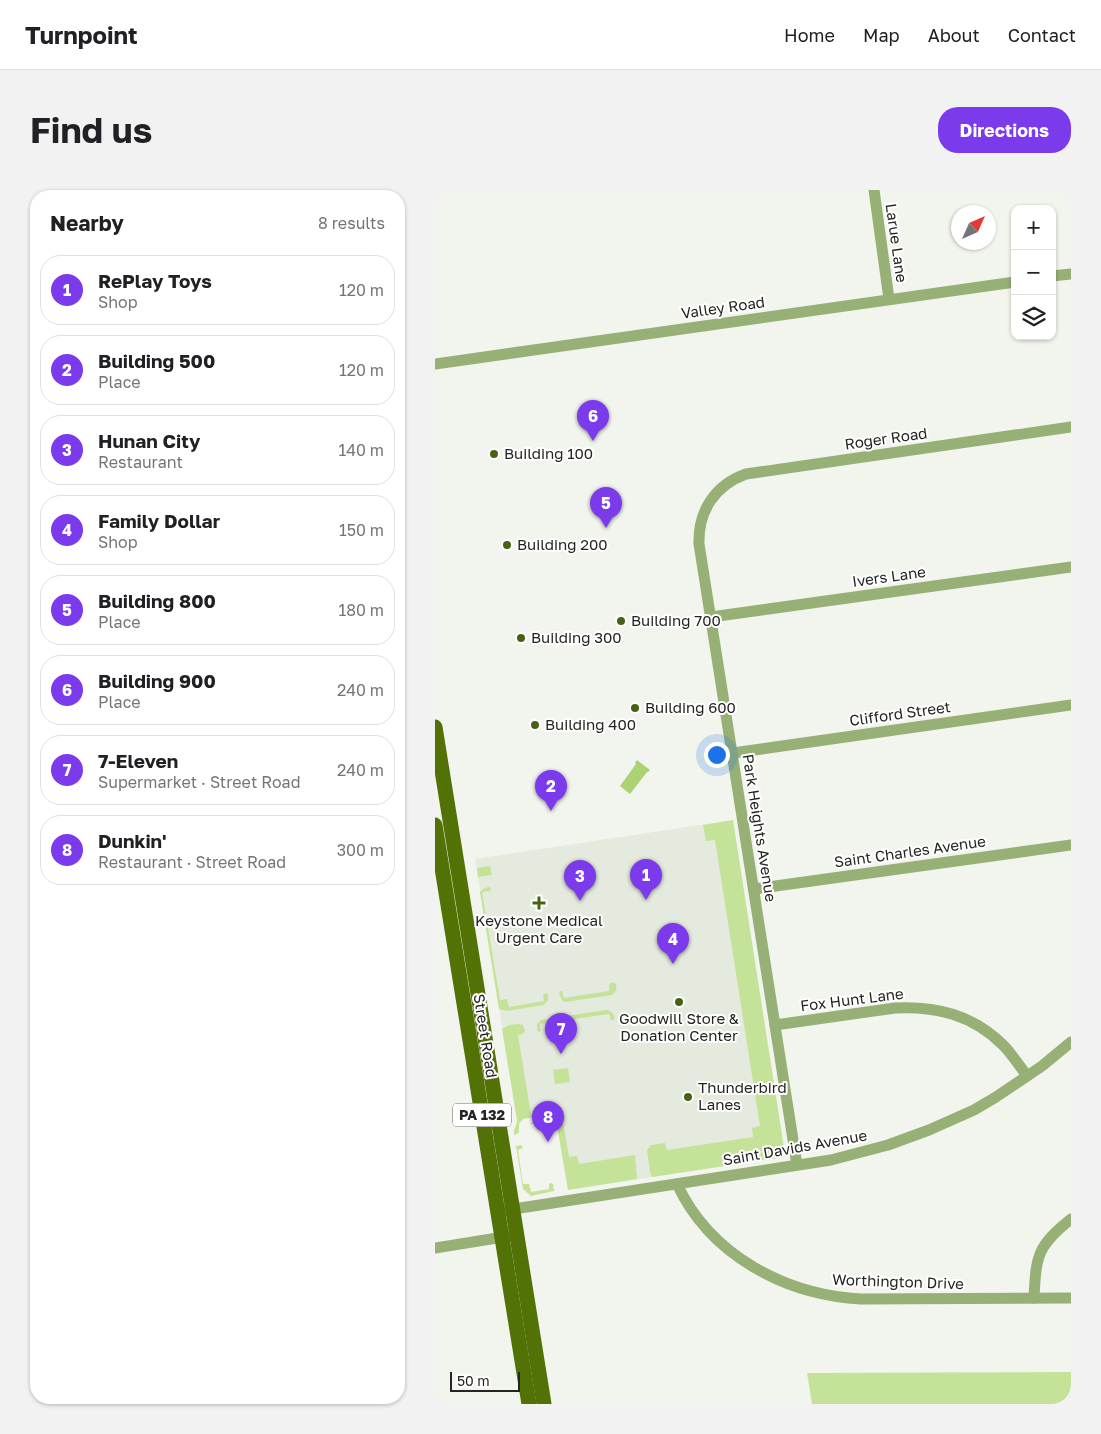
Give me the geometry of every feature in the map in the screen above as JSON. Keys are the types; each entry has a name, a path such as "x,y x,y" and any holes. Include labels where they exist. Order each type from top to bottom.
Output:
{"main road":[{"name":"Street Road","path":"435,727 509,1236 529,1404"},
{"name":"Street Road","path":"435,825 505,1210"},
{"name":"Street Road","path":"509,1236 544,1404"}],"street":[{"name":"Larue Lane","path":"874,190 889,299"},
{"path":"1056,276 1071,274"},
{"name":"Valley Road","path":"435,364 1011,283"},
{"name":"Roger Road","path":"712,497 727,483 746,474 1071,428"},
{"name":"Park Heights Avenue","path":"712,497 703,514 699,535 797,1166"},
{"name":"Ivers Lane","path":"711,617 1071,567"},
{"name":"Clifford Street","path":"733,753 1071,705"},
{"name":"Saint Charles Avenue","path":"754,889 1071,845"},
{"name":"Fox Hunt Lane","path":"775,1025 895,1008 914,1007 941,1011 966,1019 980,1026 1005,1047 1027,1076"},
{"name":"Saint Davids Avenue","path":"505,1210 797,1166 850,1156 889,1145 974,1110 1042,1066 1071,1042"},
{"name":"Worthington Drive","path":"677,1184 702,1224 729,1250 763,1273 808,1290 861,1299 1071,1298"},
{"path":"1034,1298 1036,1267 1039,1254 1050,1237 1071,1219"},
{"path":"435,1248 509,1236"}],"shaded area":[{"path":"637,760 650,770 630,794 620,786"},
{"path":"733,820 783,1157 568,1190 555,1113 517,1119 475,859"},
{"path":"733,820 785,1154 784,1157 652,1177 647,1150 651,1145 665,1143 667,1150 753,1137 752,1128 760,1126 715,840 706,841 703,825"},
{"path":"490,866 492,875 478,877 477,868"},
{"path":"488,887 491,888 490,891 482,892 500,1000 507,999 509,1007 544,1001 543,995 546,993 548,994 548,1000 544,1005 507,1011 499,1009 480,892"},
{"path":"612,982 616,984 616,987 612,995 565,1002 559,994 562,991 564,998 609,991 609,985"},
{"path":"606,1010 613,1013 614,1020 611,1020 609,1014 540,1024 541,1031 537,1030 537,1024 541,1020"},
{"path":"509,1025 523,1025 525,1030 523,1034 518,1035 531,1115 561,1110 569,1157 577,1156 579,1164 635,1155 637,1179 568,1190 555,1113 523,1119 519,1124 519,1133 514,1135 517,1120 502,1029"},
{"path":"568,1068 570,1082 555,1084 553,1070"},
{"path":"544,1120 552,1128 540,1129 537,1124 530,1124 531,1123"},
{"path":"521,1145 523,1148 518,1150 523,1184 529,1184 531,1192 549,1189 549,1184 551,1183 553,1184 554,1191 531,1196 523,1189 516,1146"},
{"path":"1071,1372 1071,1404 812,1404 807,1373"}],"place":[{"name":"Building 900","path":"593,441"},
{"name":"Building 100","path":"494,454"},
{"name":"Building 800","path":"606,528"},
{"name":"Building 200","path":"507,545"},
{"name":"Building 700","path":"621,621"},
{"name":"Building 300","path":"521,638"},
{"name":"Building 600","path":"635,708"},
{"name":"Building 400","path":"535,725"},
{"name":"Building 500","path":"551,811"},
{"name":"RePlay Toys","path":"646,900"},
{"name":"Hunan City","path":"580,901"},
{"name":"Keystone Medical Urgent Care","path":"539,903"},
{"name":"Family Dollar","path":"673,964"},
{"name":"Goodwill Store & Donation Center","path":"679,1002"},
{"name":"7-Eleven","path":"561,1054"},
{"name":"Thunderbird Lanes","path":"688,1097"},
{"name":"Dunkin'","path":"548,1142"}]}
